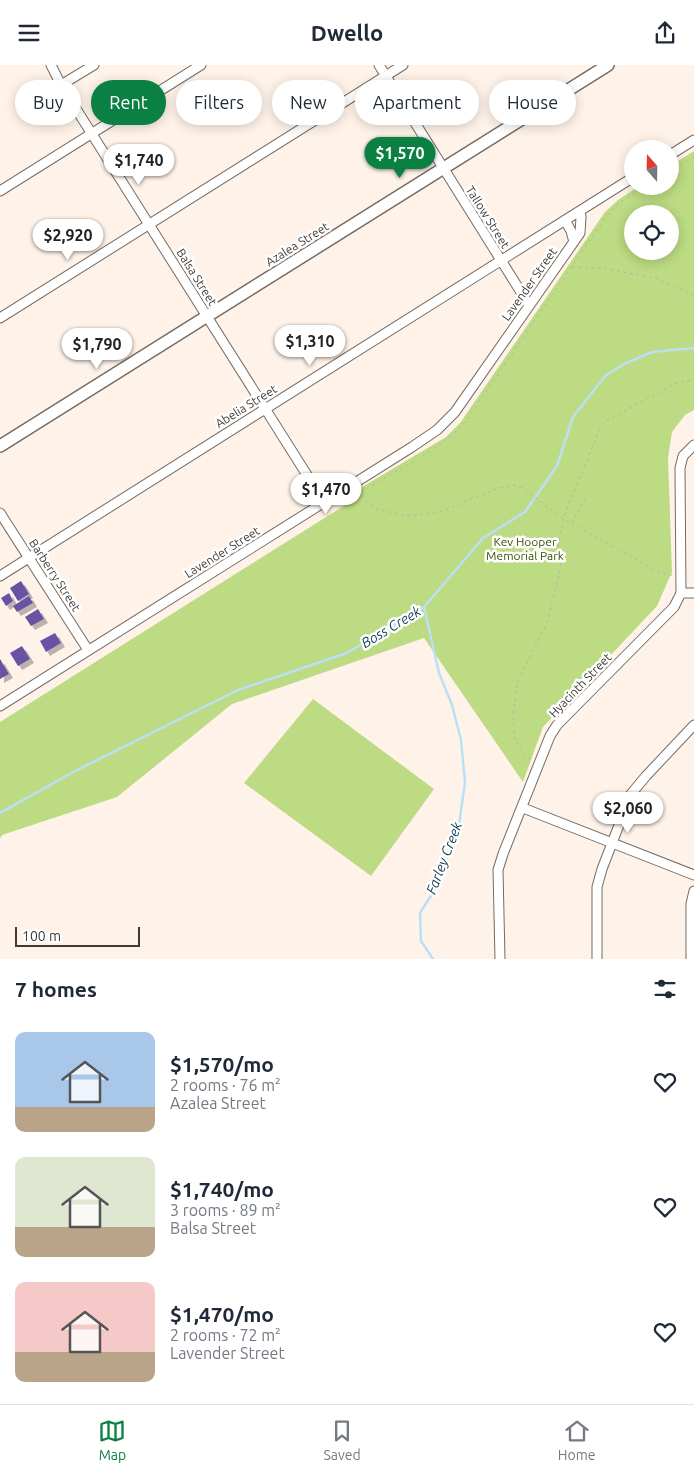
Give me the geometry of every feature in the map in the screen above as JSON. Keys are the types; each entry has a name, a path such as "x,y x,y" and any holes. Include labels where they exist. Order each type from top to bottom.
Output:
{"street":[{"name":"Balsa Street","path":"51,65 58,80"},
{"path":"69,80 94,65"},
{"path":"0,191 201,65"},
{"name":"Tallow Street","path":"379,65 529,305"},
{"path":"0,318 403,65"},
{"name":"Azalea Street","path":"0,446 608,65"},
{"name":"Balsa Street","path":"81,117 324,502"},
{"path":"679,149 694,140"},
{"name":"Abelia Street","path":"0,576 624,183"},
{"name":"Lavender Street","path":"0,707 412,447 443,424 455,412 580,233 582,217 580,211"},
{"name":"Lavender Street","path":"565,221 572,231 574,242"},
{"path":"694,445 683,456 680,468 681,593 694,593"},
{"name":"Barberry Street","path":"0,513 88,650"},
{"name":"Hyacinth Street","path":"500,959 498,871 502,854 523,808 556,725 674,607 681,593"},
{"path":"597,959 597,887 631,794 694,725"},
{"path":"523,808 694,875"},
{"path":"691,959 691,904 694,891"}],"path":[{"path":"679,166 694,157"},
{"path":"571,267 602,268 655,279 694,295"},
{"path":"539,765 523,753 515,740 513,714 518,681 547,623 554,598 562,566 558,548 563,519 601,427 608,420 676,383 694,380"},
{"path":"344,500 360,492 367,502 377,509 406,515 426,514 446,510 506,485 513,485 523,488 563,519 663,574 682,576"},
{"path":"572,524 585,499 589,496"}],"green space":[{"name":"Kev Hooper Memorial Park","path":"694,151 694,410 685,415 672,432 668,458 672,572 657,606 543,727 523,782 424,638 232,704 117,797 2,835 0,839 0,722 350,502 347,496 446,437 460,423 605,212 626,195 679,195 679,160"},
{"path":"313,699 434,789 371,876 244,783"}],"building":[{"path":"21,581 29,594 18,601 10,588"},
{"path":"9,593 13,601 6,606 1,598"},
{"path":"29,596 33,603 17,612 13,606"},
{"path":"38,609 44,619 31,626 25,617"},
{"path":"55,633 61,643 46,652 40,641"},
{"path":"22,646 30,659 18,666 10,653"},
{"path":"0,659 9,674 0,679"}],"waterway":[{"name":"Boss Creek","path":"0,813 77,770 238,690 347,653 424,607 483,538 525,512 557,466 573,417 605,376 624,364 652,352 694,348"},
{"name":"Farley Creek","path":"424,607 439,673 452,705 461,740 465,782 459,825 437,886 420,913 421,941 433,959"}]}
